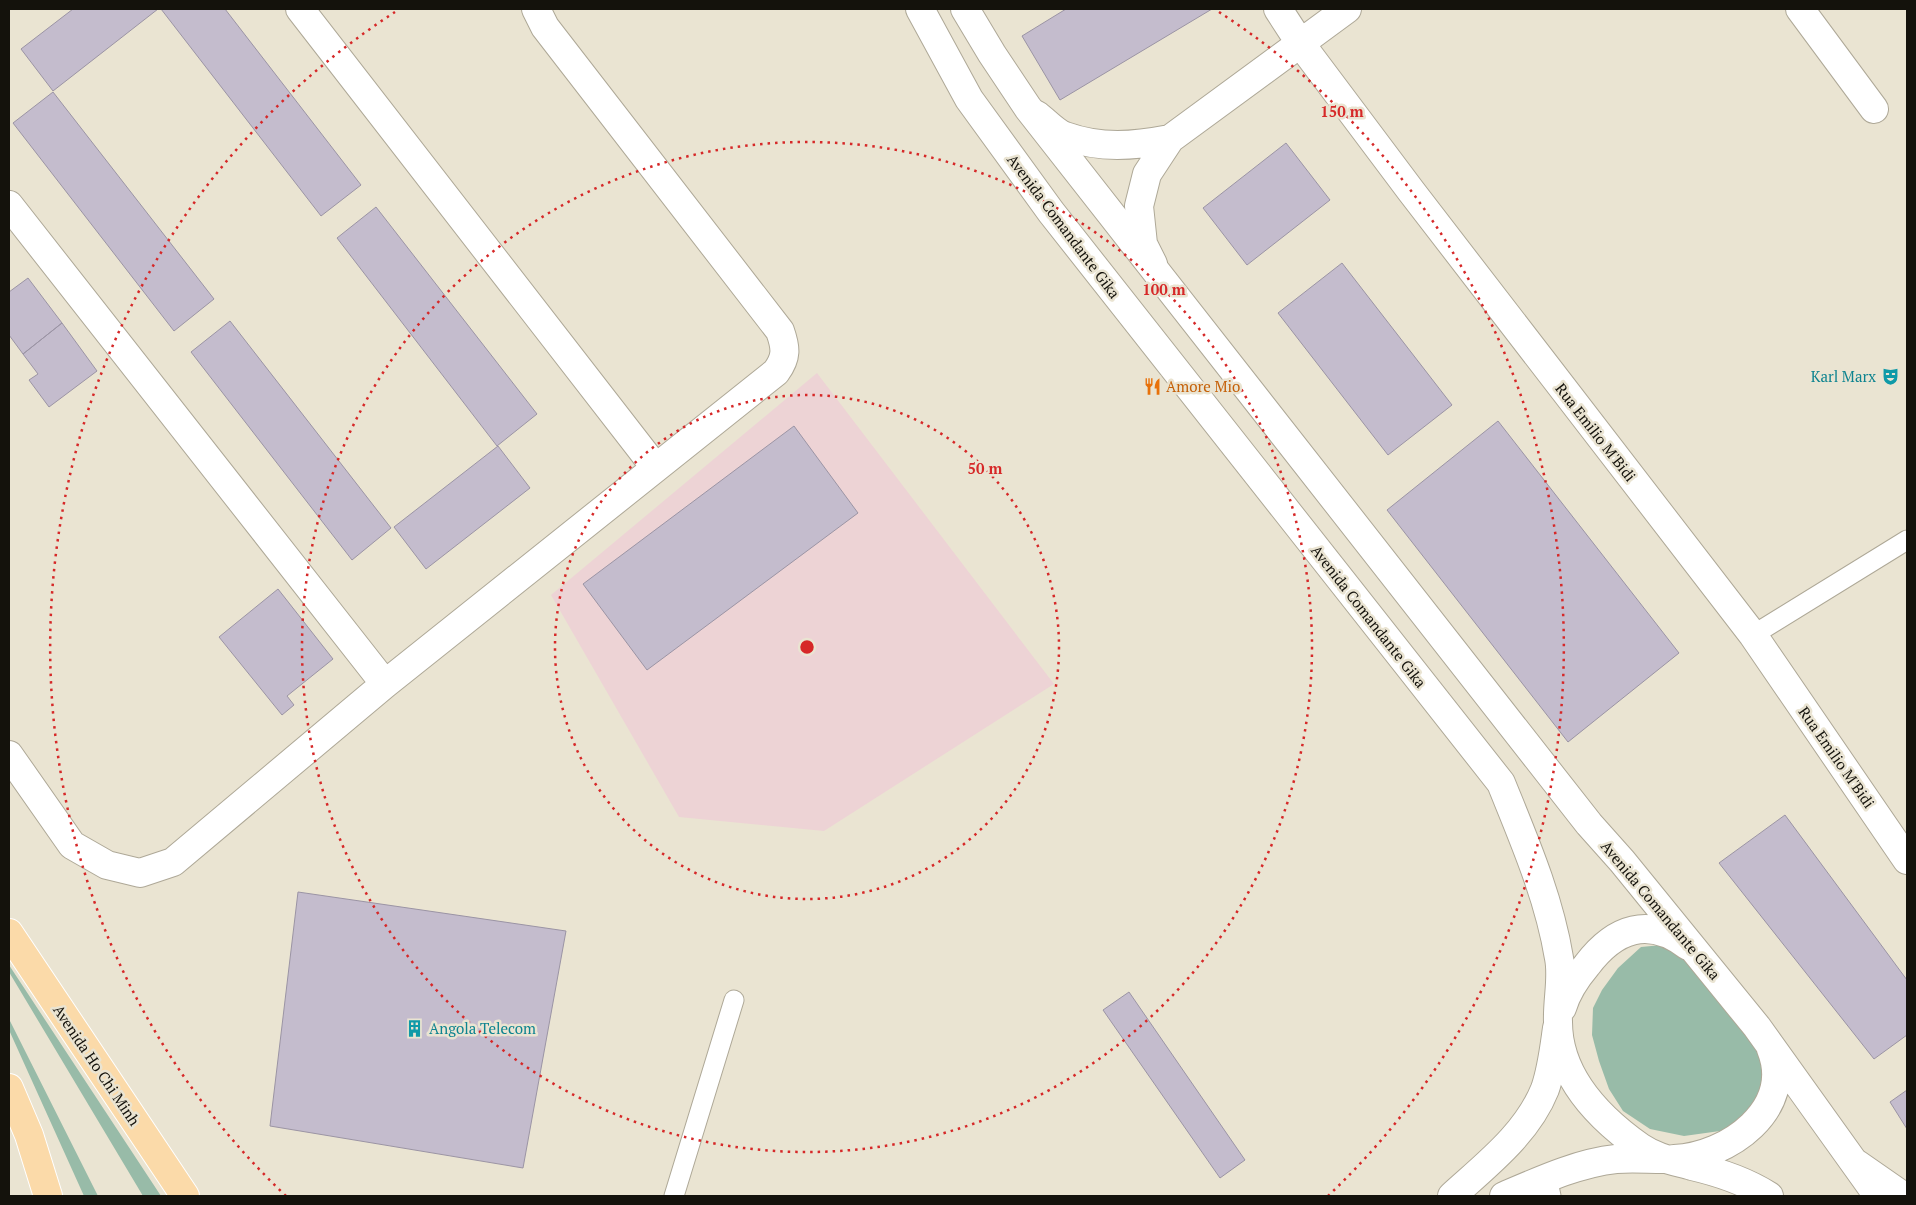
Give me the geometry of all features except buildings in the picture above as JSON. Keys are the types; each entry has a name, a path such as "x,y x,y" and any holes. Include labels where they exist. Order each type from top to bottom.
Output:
{"main road":[{"name":"Avenida Ho Chi Minh","path":"9,933 185,1196"},
{"path":"9,1088 28,1135 48,1196"}],"street":[{"path":"300,9 654,467"},
{"path":"9,755 72,845 107,865 140,873 173,862 385,684 654,467 776,372 784,360 786,345 780,331 545,26 536,9"},
{"name":"Avenida Comandante Gika","path":"920,9 970,99 1051,212 1501,783 1544,890 1560,960 1558,1024 1563,1053 1577,1084 1593,1108 1642,1148 1663,1159 1727,1177 1770,1196"},
{"name":"Avenida Comandante Gika","path":"965,9 1028,108 1163,283 1589,824 1701,956 1767,1040 1878,1196"},
{"name":"Rua Emilio M'Bidi","path":"1278,9 1300,43 1753,636 1907,860"},
{"path":"1163,283 1143,244 1139,206 1147,174 1170,139 1347,9"},
{"path":"1800,9 1874,109"},
{"path":"1028,108 1064,136 1100,144 1131,146 1170,139"},
{"path":"9,205 385,684"},
{"path":"1452,1196 1505,1148 1531,1116 1544,1090 1553,1060 1562,1005 1573,982 1604,944 1622,932 1644,928 1667,933 1701,956"},
{"path":"1504,1196 1549,1187 1616,1159 1691,1158 1717,1150 1740,1137 1759,1120 1776,1081 1776,1061 1767,1040"},
{"path":"1851,1160 1903,1196"}],"lane":[{"path":"1753,636 1907,540"},
{"path":"674,1196 734,1000"}],"shaded area":[{"path":"817,373 1054,684 824,831 679,817 551,595"}],"green space":[{"path":"1672,944 1744,1027 1771,1073 1750,1116 1720,1131 1684,1136 1650,1129 1623,1111 1609,1089 1592,1035 1593,1008 1602,990 1618,968 1641,947"},
{"path":"9,965 161,1196 143,1196 9,972"},
{"path":"9,1019 98,1196 84,1196 9,1030"}],"place":[{"name":"Karl Marx","path":"1890,376"},
{"name":"Amore Mio","path":"1152,386"},
{"name":"Angola Telecom","path":"415,1028"}]}
